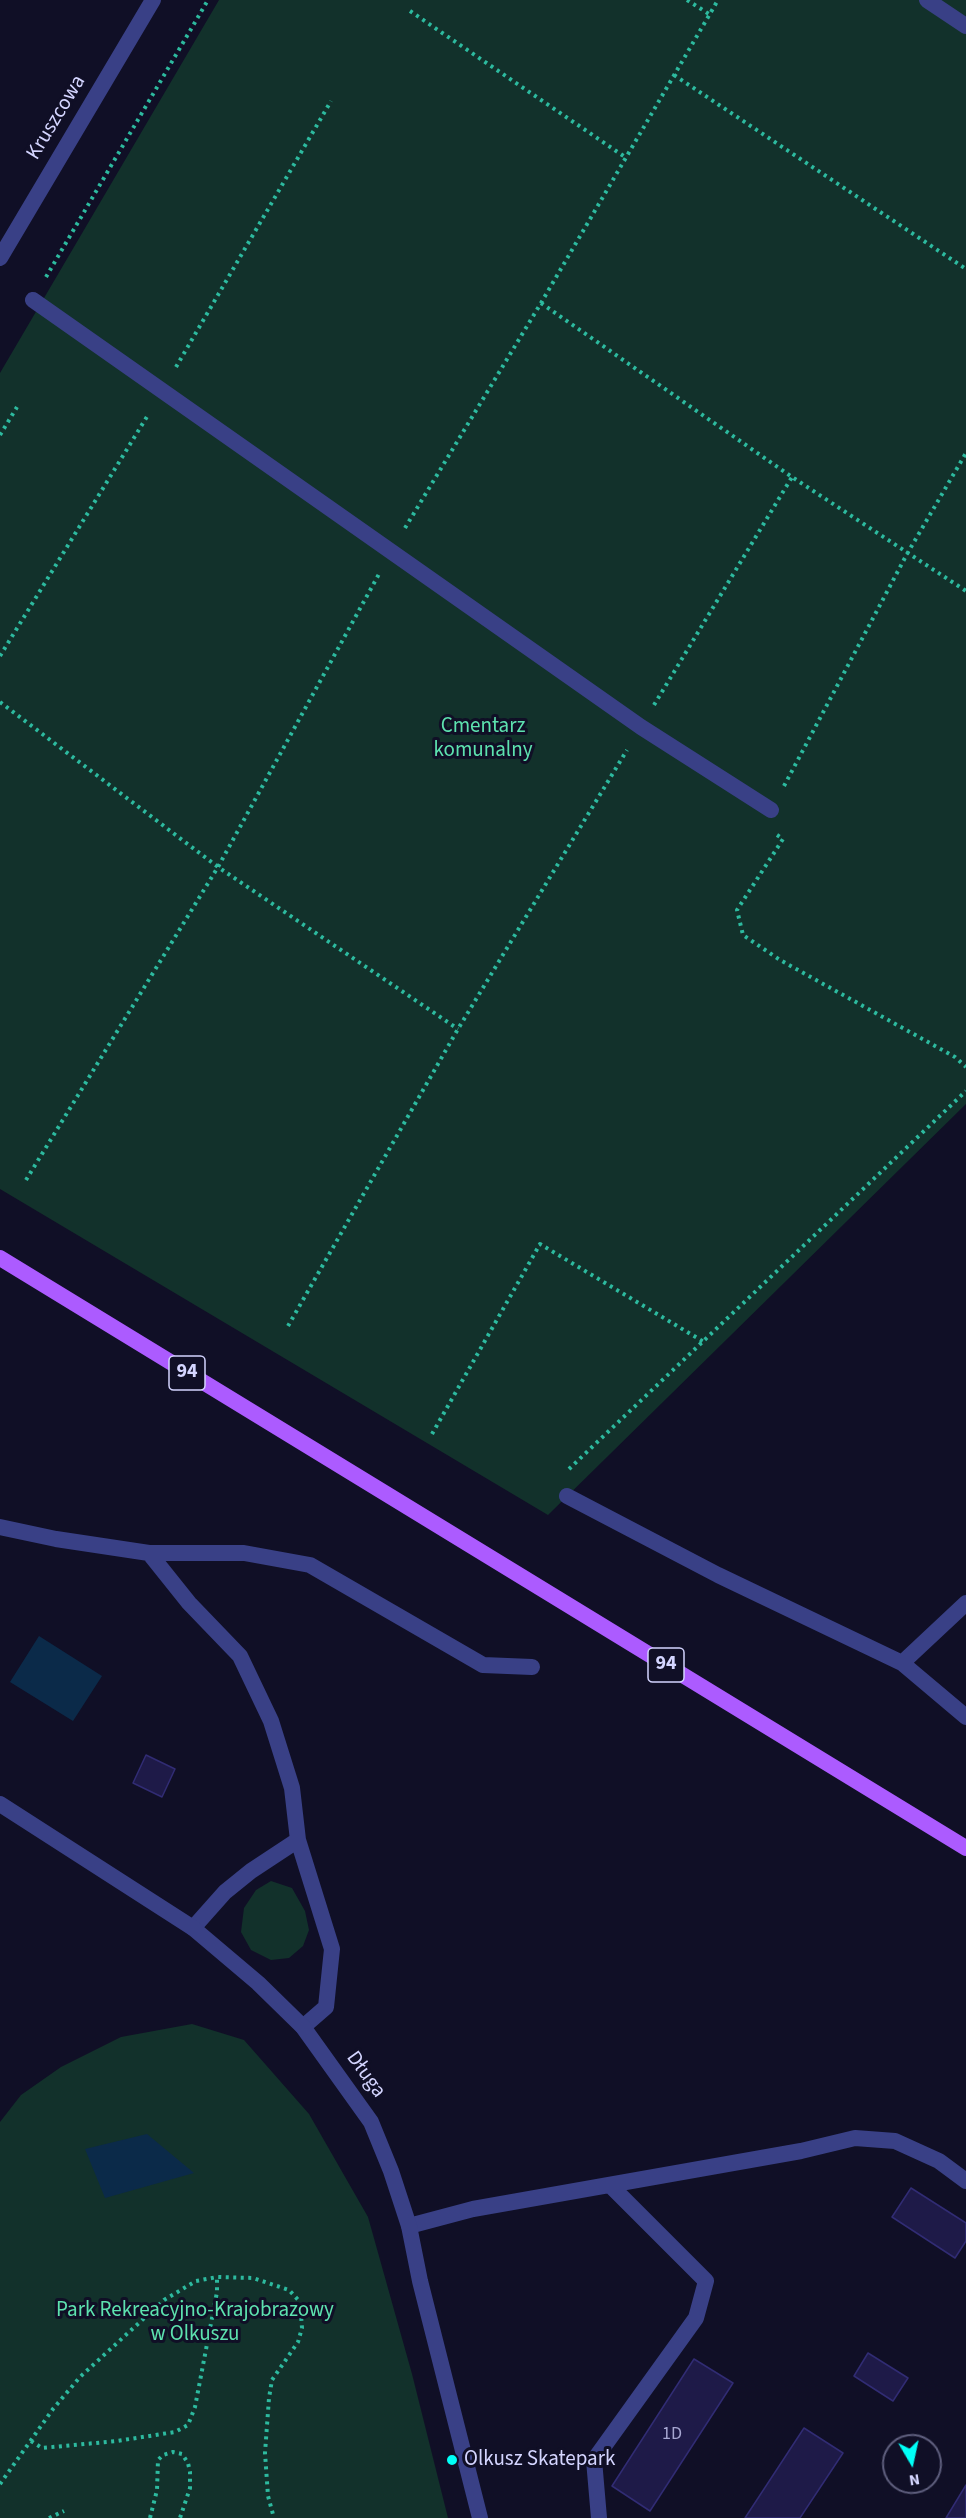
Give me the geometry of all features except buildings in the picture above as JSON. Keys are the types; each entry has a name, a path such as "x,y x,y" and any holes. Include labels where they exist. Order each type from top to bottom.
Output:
{"main road":[{"name":"94","path":"0,1258 966,1848"}],"street":[{"name":"Kruszcowa","path":"0,258 153,0"},
{"path":"927,0 966,26"},
{"path":"33,300 641,727 771,810"},
{"path":"567,1496 718,1575 902,1663 966,1717"},
{"path":"0,1527 56,1539 149,1553 244,1553 310,1565 483,1665 532,1667"},
{"path":"149,1553 189,1603 240,1656 271,1721 292,1788 297,1840 332,1949 326,2007 303,2027"},
{"path":"902,1663 966,1603"},
{"name":"Długa","path":"0,1804 193,1928 258,1983 303,2027 371,2122 391,2171 409,2226 420,2281 480,2518"},
{"path":"193,1928 234,1885 297,1840"},
{"path":"409,2226 473,2209 801,2151 855,2138 895,2141 939,2161 966,2181"},
{"path":"599,2518 594,2460 696,2318 706,2281 610,2185"}],"path":[{"path":"33,300 208,0"},
{"path":"687,0 709,14"},
{"path":"26,1180 218,867 392,550 541,303 718,0"},
{"path":"410,11 625,157"},
{"path":"674,75 966,269"},
{"path":"0,656 163,391 331,101"},
{"path":"541,303 792,477 966,591"},
{"path":"0,435 16,407"},
{"path":"966,453 907,554 771,810 764,827 783,839 737,910 743,935 780,960 955,1057 966,1067"},
{"path":"288,1326 458,1029 792,477"},
{"path":"0,702 218,867 458,1029"},
{"path":"567,1496 554,1483 966,1091"},
{"path":"432,1434 540,1244 704,1342"},
{"path":"31,2441 42,2448 117,2441 175,2432 188,2425 195,2407 215,2302 217,2277"},
{"path":"0,2484 53,2409 80,2377 164,2300 196,2282 217,2277 253,2278 289,2290 300,2302 302,2328 298,2342 272,2380 268,2398 265,2453 268,2496 274,2518"},
{"path":"150,2518 157,2490 158,2460 173,2452 182,2454 188,2463 190,2472 190,2488 180,2518"},
{"path":"49,2518 64,2511"}],"green space":[{"name":"Cmentarz komunalny","path":"219,0 966,0 966,1104 548,1515 0,1189 0,373"},
{"path":"271,1881 292,1888 305,1911 309,1930 303,1946 289,1958 271,1960 251,1950 241,1932 244,1908 256,1890"},
{"name":"Park Rekreacyjno-Krajobrazowy w Olkuszu","path":"192,2024 244,2040 309,2114 368,2217 412,2374 448,2518 0,2518 0,2122 21,2095 61,2067 121,2037"}],"water":[{"path":"39,1636 102,1676 73,1721 10,1682"},
{"path":"147,2134 194,2173 105,2198 85,2149"}],"place":[{"name":"Olkusz Skatepark","path":"452,2460"}]}
